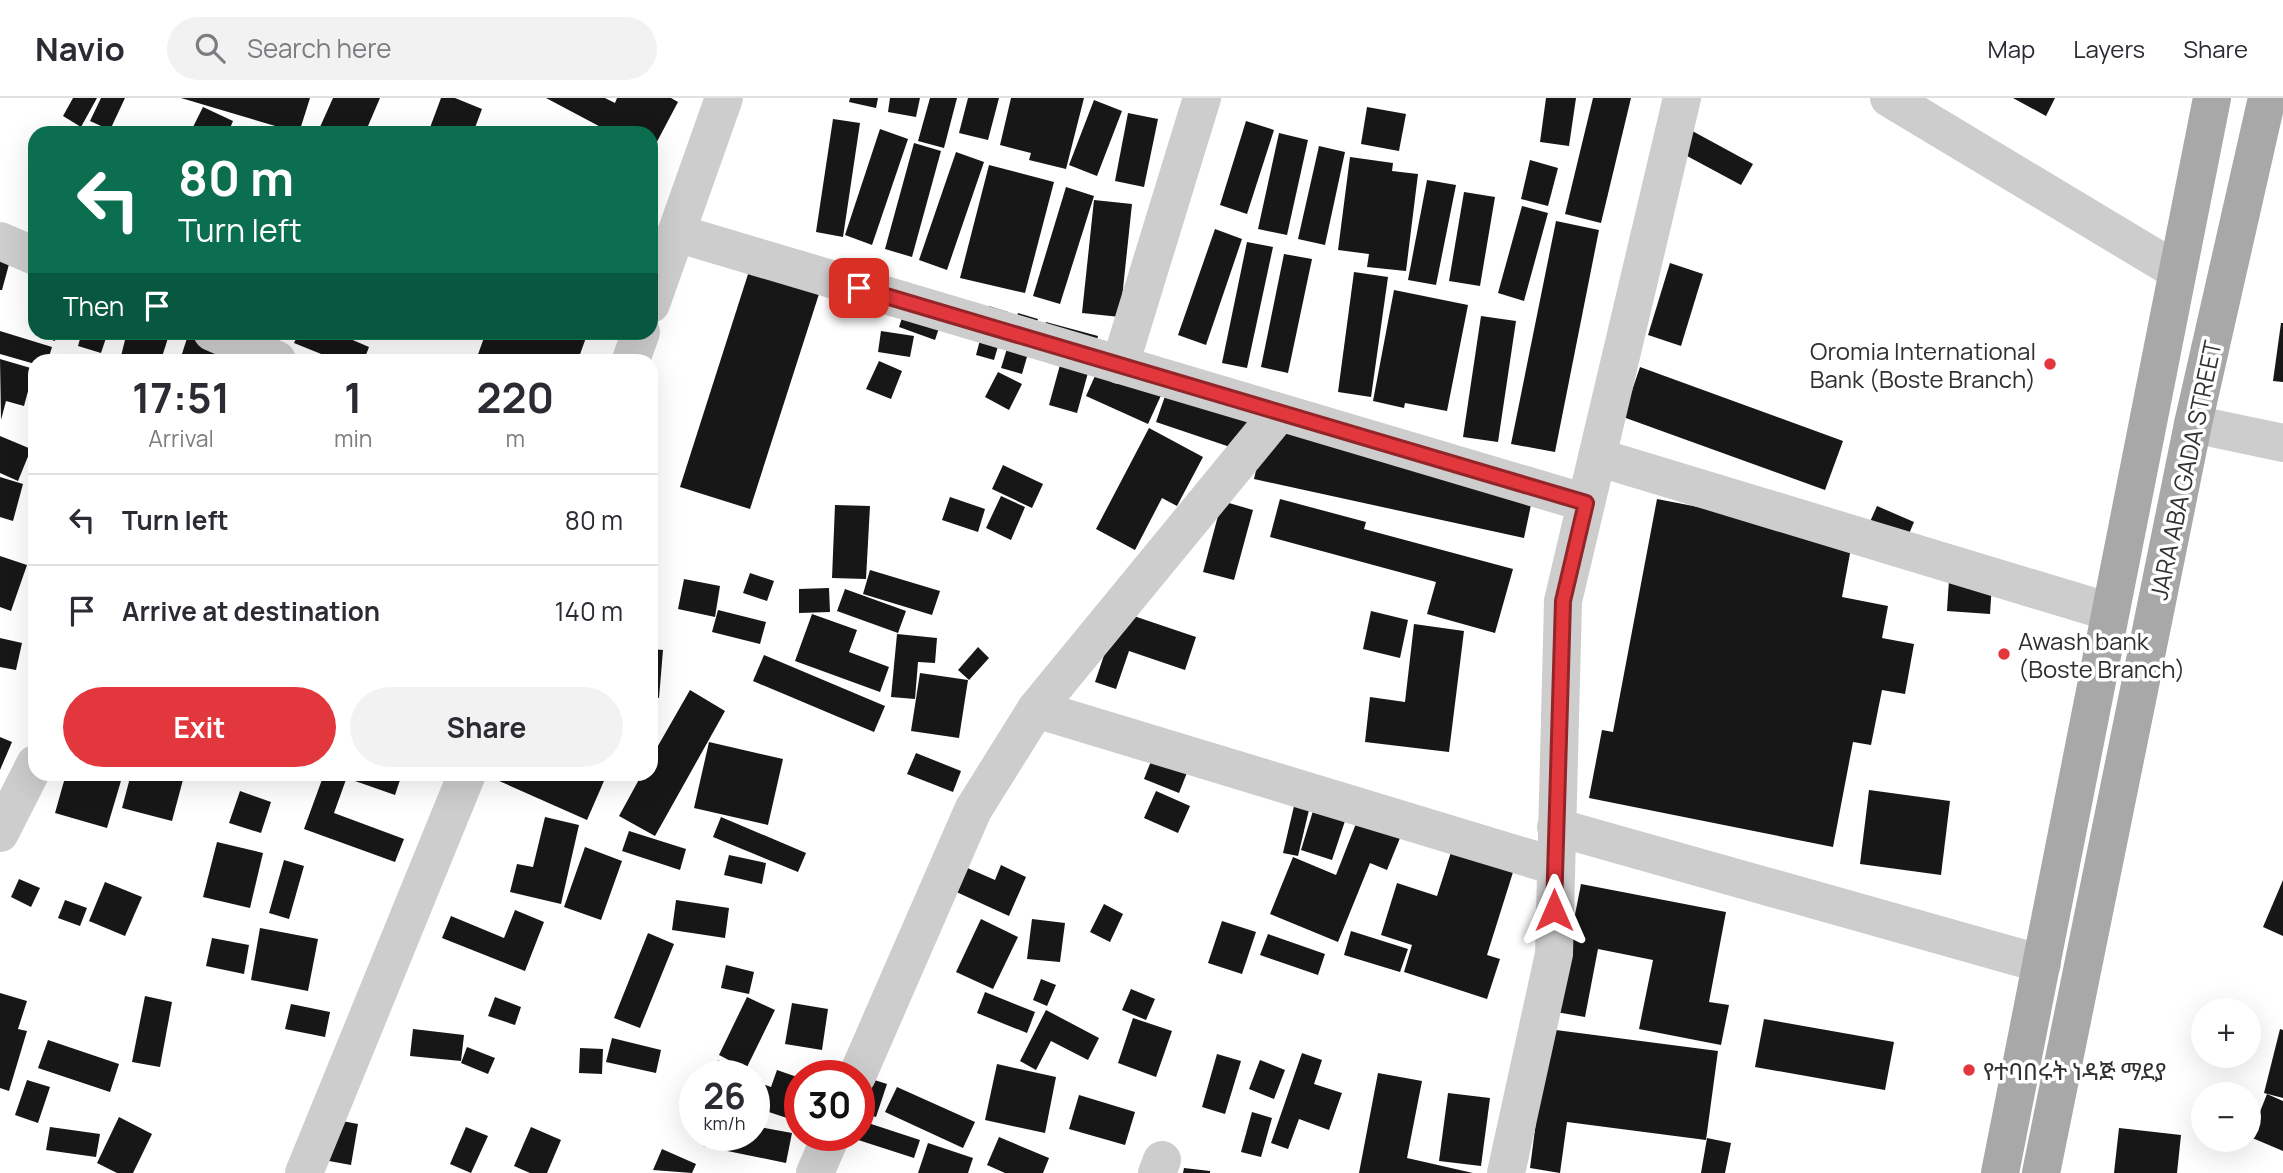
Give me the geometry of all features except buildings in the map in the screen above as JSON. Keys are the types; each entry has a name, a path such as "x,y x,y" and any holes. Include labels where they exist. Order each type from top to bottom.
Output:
{"main road":[{"name":"JARA ABA GADA STREET","path":"2000,1173 2211,98"},
{"name":"JARA ABA GADA STREET","path":"2041,1173 2193,424 2267,98"}],"street":[{"path":"658,284 724,98"},
{"path":"1120,365 1202,98"},
{"path":"1506,1173 1554,954 1563,601 1682,98"},
{"path":"1889,98 2177,271"},
{"path":"676,233 1586,503"},
{"path":"0,241 28,253"},
{"path":"864,1060 973,810 1036,709 1279,412"},
{"path":"2193,424 2283,443"},
{"path":"1597,457 2110,612"},
{"path":"1036,709 1555,866"},
{"path":"0,833 28,778"},
{"path":"304,1173 464,781"},
{"path":"1556,827 2042,964"},
{"path":"815,1173 825,1151"}],"place":[{"name":"Oromia International Bank (Boste Branch)","path":"2050,364"},
{"name":"Awash bank (Boste Branch)","path":"2004,654"},
{"name":"የተባበሩት ነዳጅ ማደያ","path":"1969,1070"}],"route":[{"path":"859,288 1586,503 1563,601 1556,768 1554,910"}]}
